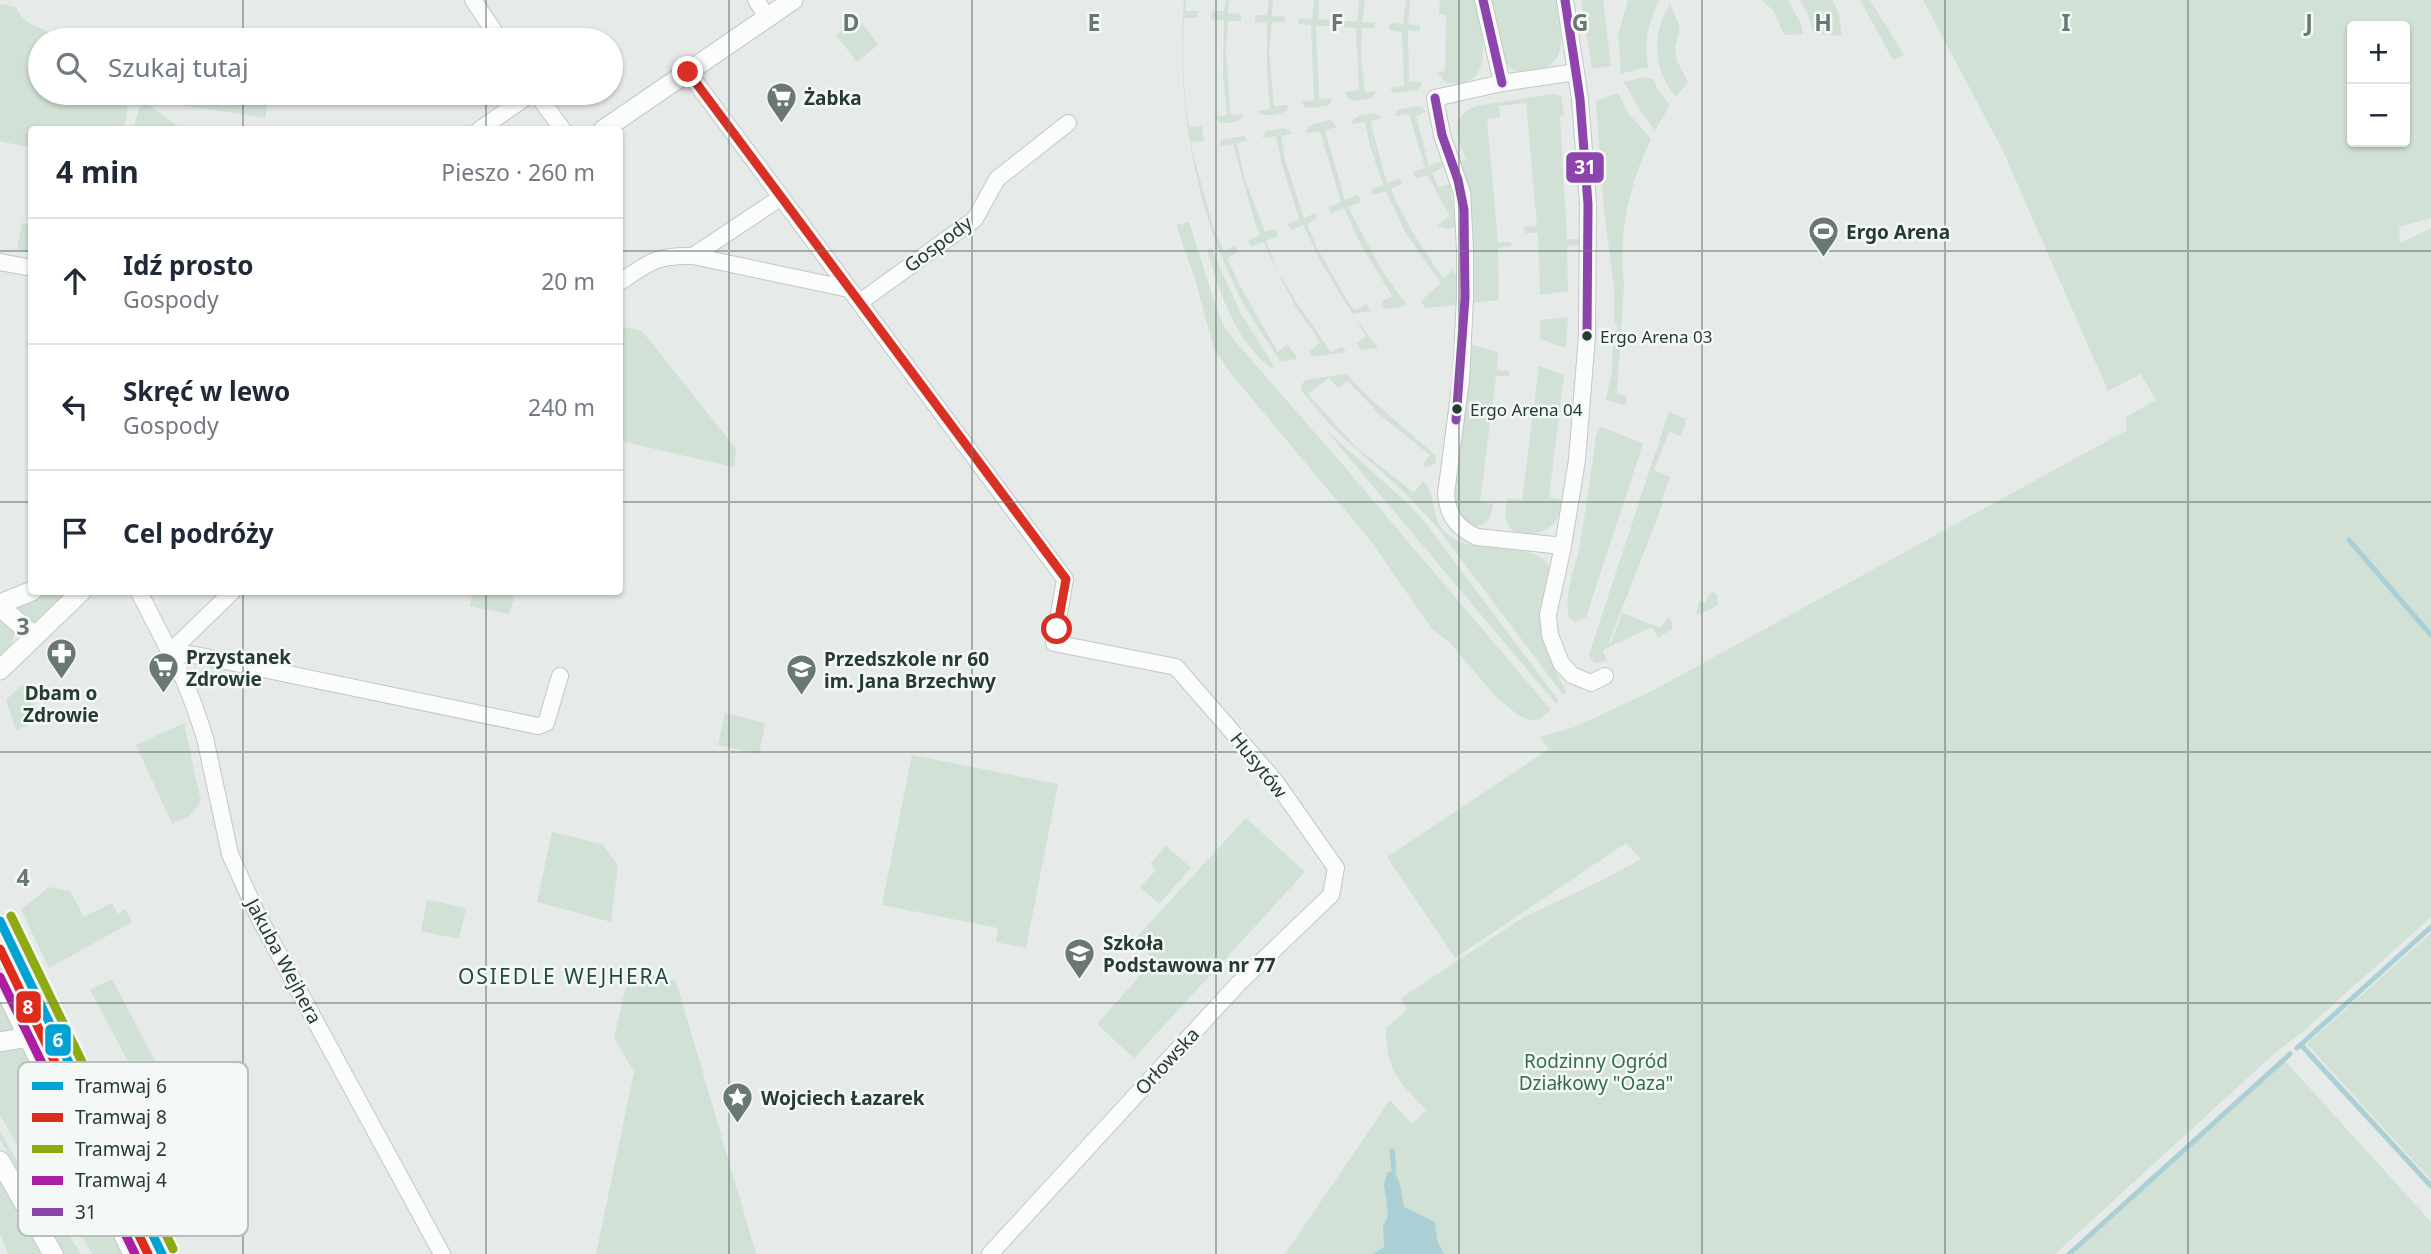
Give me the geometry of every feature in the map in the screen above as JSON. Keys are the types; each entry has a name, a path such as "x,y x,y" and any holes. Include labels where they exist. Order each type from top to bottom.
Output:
{"street":[{"path":"473,0 492,28"},
{"path":"757,0 767,17"},
{"path":"609,126 793,0"},
{"path":"1483,0 1502,83"},
{"path":"1565,0 1581,108 1588,204 1588,324 1577,460 1548,615 1554,651 1572,675 1591,683 1605,676"},
{"path":"688,72 860,302"},
{"path":"1563,546 1477,537 1454,522 1447,508 1446,494 1462,367 1464,236 1462,193 1442,135 1435,98 1502,83 1576,72"},
{"path":"485,126 516,105"},
{"path":"543,105 560,126"},
{"name":"Gospody","path":"860,302 975,219 997,179 1068,123"},
{"path":"693,256 780,198"},
{"path":"623,280 647,264 667,256 693,256 849,289"},
{"path":"0,262 28,267"},
{"name":"Husytów","path":"860,302 1066,579 1054,642 1176,667 1275,782 1336,868"},
{"path":"28,593 0,606 34,636"},
{"path":"0,670 79,595"},
{"name":"Jakuba Wejhera","path":"141,595 195,708 205,738 230,854 246,890 442,1254"},
{"path":"170,652 229,595"},
{"path":"170,652 201,656 538,726 546,723 560,676"},
{"name":"Orłowska","path":"990,1254 1238,984 1331,895 1336,868"},
{"path":"0,979 40,1062"},
{"path":"0,1042 28,1037"},
{"path":"0,1161 18,1193"},
{"path":"42,1236 52,1254"},
{"path":"124,1236 133,1254"}],"green space":[{"path":"1184,0 1185,11 1198,11 1197,18 1184,18 1184,87 1189,127 1202,126 1204,141 1191,142 1214,230 1224,251 1235,246 1238,252 1227,258 1278,352 1287,344 1296,359 1280,361 1240,297 1211,227 1200,190 1192,153 1186,115 1183,77 1182,38"},
{"path":"1226,0 1229,0 1228,13 1241,14 1241,21 1228,21 1226,51 1230,110 1231,115 1244,114 1236,121 1220,123 1215,117 1227,115 1223,76 1224,21 1211,19 1212,11 1224,11"},
{"path":"1269,0 1273,0 1272,16 1285,17 1284,22 1272,22 1269,49 1274,106 1288,105 1284,112 1270,115 1257,111 1270,109 1267,23 1255,22 1255,15 1267,15"},
{"path":"1314,0 1319,0 1318,19 1329,20 1329,26 1316,26 1319,99 1332,98 1329,105 1312,108 1304,107 1302,102 1314,100 1311,25 1298,24 1299,18 1312,19"},
{"path":"1359,0 1365,0 1362,22 1375,23 1375,28 1362,28 1361,58 1365,92 1377,91 1372,98 1354,101 1347,98 1346,92 1359,90 1356,28 1344,27 1344,21 1357,21"},
{"path":"1406,0 1410,0 1408,24 1420,26 1420,31 1408,31 1409,82 1421,82 1422,85 1417,90 1394,93 1390,88 1404,86 1402,32 1389,30 1390,23 1403,24"},
{"path":"1440,0 1475,0 1481,27 1483,56 1480,69 1473,78 1462,83 1445,82 1438,72 1445,71 1446,15 1439,14"},
{"path":"1492,0 1556,0 1561,41 1555,59 1548,66 1537,70 1511,69 1503,58"},
{"path":"1581,0 1603,0 1611,66 1592,69"},
{"path":"1628,0 1659,0 1648,34 1646,51 1649,69 1642,68 1621,74 1618,35"},
{"path":"1761,0 1788,0 1801,24 1803,34 1784,35 1773,10"},
{"path":"1800,0 1833,0 1839,15 1842,36 1813,33 1808,14"},
{"path":"1860,0 1870,0 1904,55 1893,60"},
{"name":"Rodzinny Ogród Działkowy \"Oaza\"","path":"1923,0 2431,0 2431,218 2399,227 2400,243 2431,228 2431,917 2299,1035 2276,1052 2055,1254 1444,1254 1436,1240 1435,1222 1404,1207 1400,1184 1384,1185 1388,1215 1383,1227 1384,1248 1373,1254 1285,1254 1390,1100 1412,1124 1426,1110 1401,1082 1388,1055 1386,1028 1407,1010 1401,998 1524,917 1641,859 1626,843 1455,958 1387,857 1549,749 1540,737 1575,727 1652,691 2127,430 2126,417 2156,400 2141,374 2108,391 2003,151"},
{"path":"0,4 16,7 25,19 40,28 28,28 28,105 127,107 123,126 28,126 28,147 0,141"},
{"path":"1670,4 1680,27 1675,49 1677,61 1688,82 1676,97 1663,75 1657,51 1660,27"},
{"path":"858,18 878,45 857,62 836,35"},
{"path":"1644,77 1653,79 1670,105 1655,130 1624,82"},
{"path":"1618,93 1628,113 1651,139 1631,192 1624,228 1624,284 1617,393 1627,397 1625,405 1606,400 1617,324 1614,323 1614,286 1604,211 1596,101"},
{"path":"1553,94 1561,96 1564,115 1560,116 1567,239 1581,239 1581,245 1567,246 1568,291 1540,295 1538,233 1525,233 1524,227 1537,226 1526,103 1499,106 1500,117 1487,119 1498,242 1511,242 1511,246 1498,248 1499,300 1473,303 1471,213 1460,161 1466,159 1458,135 1458,122 1461,116 1476,106"},
{"path":"140,105 149,105 177,126 134,126"},
{"path":"180,105 267,105 265,118"},
{"path":"1418,106 1427,111 1416,116 1429,166 1442,161 1445,167 1432,173 1438,187 1450,184 1456,226 1451,228 1445,229 1438,225 1450,216 1427,175 1416,179 1413,172 1425,168 1409,114 1395,116 1398,110"},
{"path":"1374,113 1382,118 1370,121 1387,183 1400,178 1402,184 1391,189 1408,224 1443,278 1453,270 1457,278 1457,305 1425,308 1421,301 1441,283 1405,232 1386,191 1373,195 1371,190 1383,185 1365,122 1351,124 1357,117"},
{"path":"1330,120 1337,127 1325,130 1345,200 1358,195 1361,202 1348,207 1382,271 1406,304 1402,307 1385,309 1381,302 1392,296 1361,245 1344,208 1331,214 1329,207 1341,202 1320,131 1306,133 1308,127 1313,124"},
{"path":"1284,128 1293,133 1281,136 1285,160 1304,218 1316,213 1317,219 1307,224 1317,248 1352,308 1355,310 1366,304 1371,311 1352,314 1323,266 1303,225 1291,230 1288,224 1299,219 1276,136 1262,138 1267,131"},
{"path":"1244,136 1248,140 1237,143 1244,177 1265,232 1275,229 1278,235 1266,241 1278,271 1331,352 1342,347 1346,352 1312,357 1309,352 1320,342 1294,304 1263,242 1251,247 1248,241 1260,235 1233,144 1219,146 1222,140"},
{"path":"1189,222 1223,325 1551,710 1540,719 1530,720 1518,715 1496,697 1450,643 1432,629 1370,540 1232,375 1214,349 1195,279 1176,225"},
{"path":"22,223 28,224 28,251 17,249"},
{"path":"1211,248 1241,314 1274,366 1271,368 1247,343 1230,314 1207,250"},
{"path":"1354,317 1378,348 1361,350 1356,343 1366,336"},
{"path":"1568,317 1566,348 1540,339 1540,320"},
{"path":"623,327 642,331 736,449 734,467 623,442"},
{"path":"1472,345 1498,352 1497,370 1509,371 1509,376 1496,376 1480,502 1493,504 1489,518 1478,526 1468,523 1462,517 1455,499"},
{"path":"1539,366 1564,375 1549,497 1562,500 1558,516 1552,525 1534,534 1520,534 1509,526 1505,512 1508,498 1522,500"},
{"path":"1346,374 1436,456 1435,464 1426,467 1423,465 1430,455 1381,416 1348,381 1338,388 1329,378 1308,394 1355,446 1414,493 1423,481 1431,496 1437,521 1449,536 1470,544 1524,551 1545,560 1550,573 1541,605 1541,628 1546,650 1566,691 1564,696 1437,527 1405,493 1331,426 1301,390 1305,380"},
{"path":"1669,412 1686,419 1686,423 1681,436 1669,432 1654,470 1670,477 1661,501 1663,503 1609,642 1611,643 1622,613 1661,628 1668,617 1672,621 1672,629 1658,638 1652,627 1603,650 1607,661 1596,663 1591,660 1589,654"},
{"path":"1601,427 1643,443 1586,617 1576,622 1569,618 1569,591 1580,544 1596,436"},
{"path":"1325,429 1425,522 1559,701 1556,704"},
{"path":"1713,592 1717,595 1718,605 1696,614 1699,601 1705,603"},
{"path":"42,595 63,595 34,623 17,607"},
{"path":"467,595 514,595 508,614 470,606 472,596"},
{"path":"0,620 12,627 14,636 9,647 0,656"},
{"path":"23,684 41,720 16,730 6,700"},
{"path":"725,713 765,723 759,754 718,745"},
{"path":"184,723 201,802 189,816 172,824 136,745"},
{"path":"912,755 1058,784 1026,948 996,942 998,928 882,905"},
{"path":"1246,818 1305,872 1134,1058 1097,1024 1154,960 1156,961 1134,940"},
{"path":"552,832 602,844 618,865 611,922 537,902"},
{"path":"1166,846 1191,868 1159,904 1140,887 1156,870 1150,864"},
{"path":"49,887 70,891 84,917 112,903 118,914 125,909 132,922 49,968 21,910"},
{"path":"427,900 466,908 459,939 421,931"},
{"path":"2431,933 2431,1180 2307,1044"},
{"path":"0,947 14,976 30,969 75,1062 49,1062 0,961"},
{"path":"629,972 676,981 756,1254 596,1254 634,1072 614,1038"},
{"path":"112,979 156,1062 128,1062 90,990"},
{"path":"0,998 16,1031 0,1036"},
{"path":"16,1047 27,1054 31,1062 18,1062 18,1146 0,1115 0,1050"},
{"path":"2285,1061 2431,1222 2431,1254 2072,1254"},
{"path":"0,1131 18,1163 18,1171 0,1139"},
{"path":"0,1179 18,1212 18,1236 31,1236 41,1254 8,1254 0,1233"},
{"path":"54,1236 69,1236 81,1254 64,1254"},
{"path":"82,1236 115,1236 124,1254 92,1254"},
{"path":"133,1236 158,1236 167,1254 142,1254"}],"water":[{"path":"1394,1170 1400,1184 1404,1207 1435,1222 1437,1240 1444,1254 1373,1254 1384,1247 1383,1227 1388,1215 1384,1185 1387,1173"}],"waterway":[{"path":"2349,540 2431,635"},
{"path":"2297,1048 2431,927"},
{"path":"2301,1045 2431,1186"},
{"path":"2069,1254 2290,1054"},
{"path":"1392,1151 1394,1170"}],"tram line":[{"name":"2","path":"11,916 82,1062"},
{"name":"6","path":"0,921 69,1062"},
{"name":"8","path":"0,949 55,1062"},
{"name":"4","path":"0,977 41,1062"},
{"name":"4","path":"126,1236 135,1254"},
{"name":"8","path":"139,1236 148,1254"},
{"name":"6","path":"153,1236 162,1254"},
{"name":"2","path":"167,1236 173,1249"}],"transit line":[{"name":"31","path":"1483,0 1502,83"},
{"name":"31","path":"1565,0 1580,99 1588,204 1587,336"},
{"name":"31","path":"1435,98 1442,135 1458,180 1464,210 1465,298 1456,420"}],"place":[{"name":"Żabka","path":"781,125"},
{"name":"Ergo Arena","path":"1823,259"},
{"name":"Ergo Arena 03","path":"1587,336"},
{"name":"Ergo Arena 04","path":"1457,409"},
{"name":"Dbam o Zdrowie","path":"61,681"},
{"name":"Przystanek Zdrowie","path":"163,695"},
{"name":"Przedszkole nr 60 im. Jana Brzechwy","path":"801,697"},
{"name":"Szkoła Podstawowa nr 77","path":"1080,981"},
{"name":"Wojciech Łazarek","path":"738,1125"}],"district":[{"name":"OSIEDLE WEJHERA","path":"564,976"}],"route":[{"path":"688,72 1066,579 1057,629"}]}
